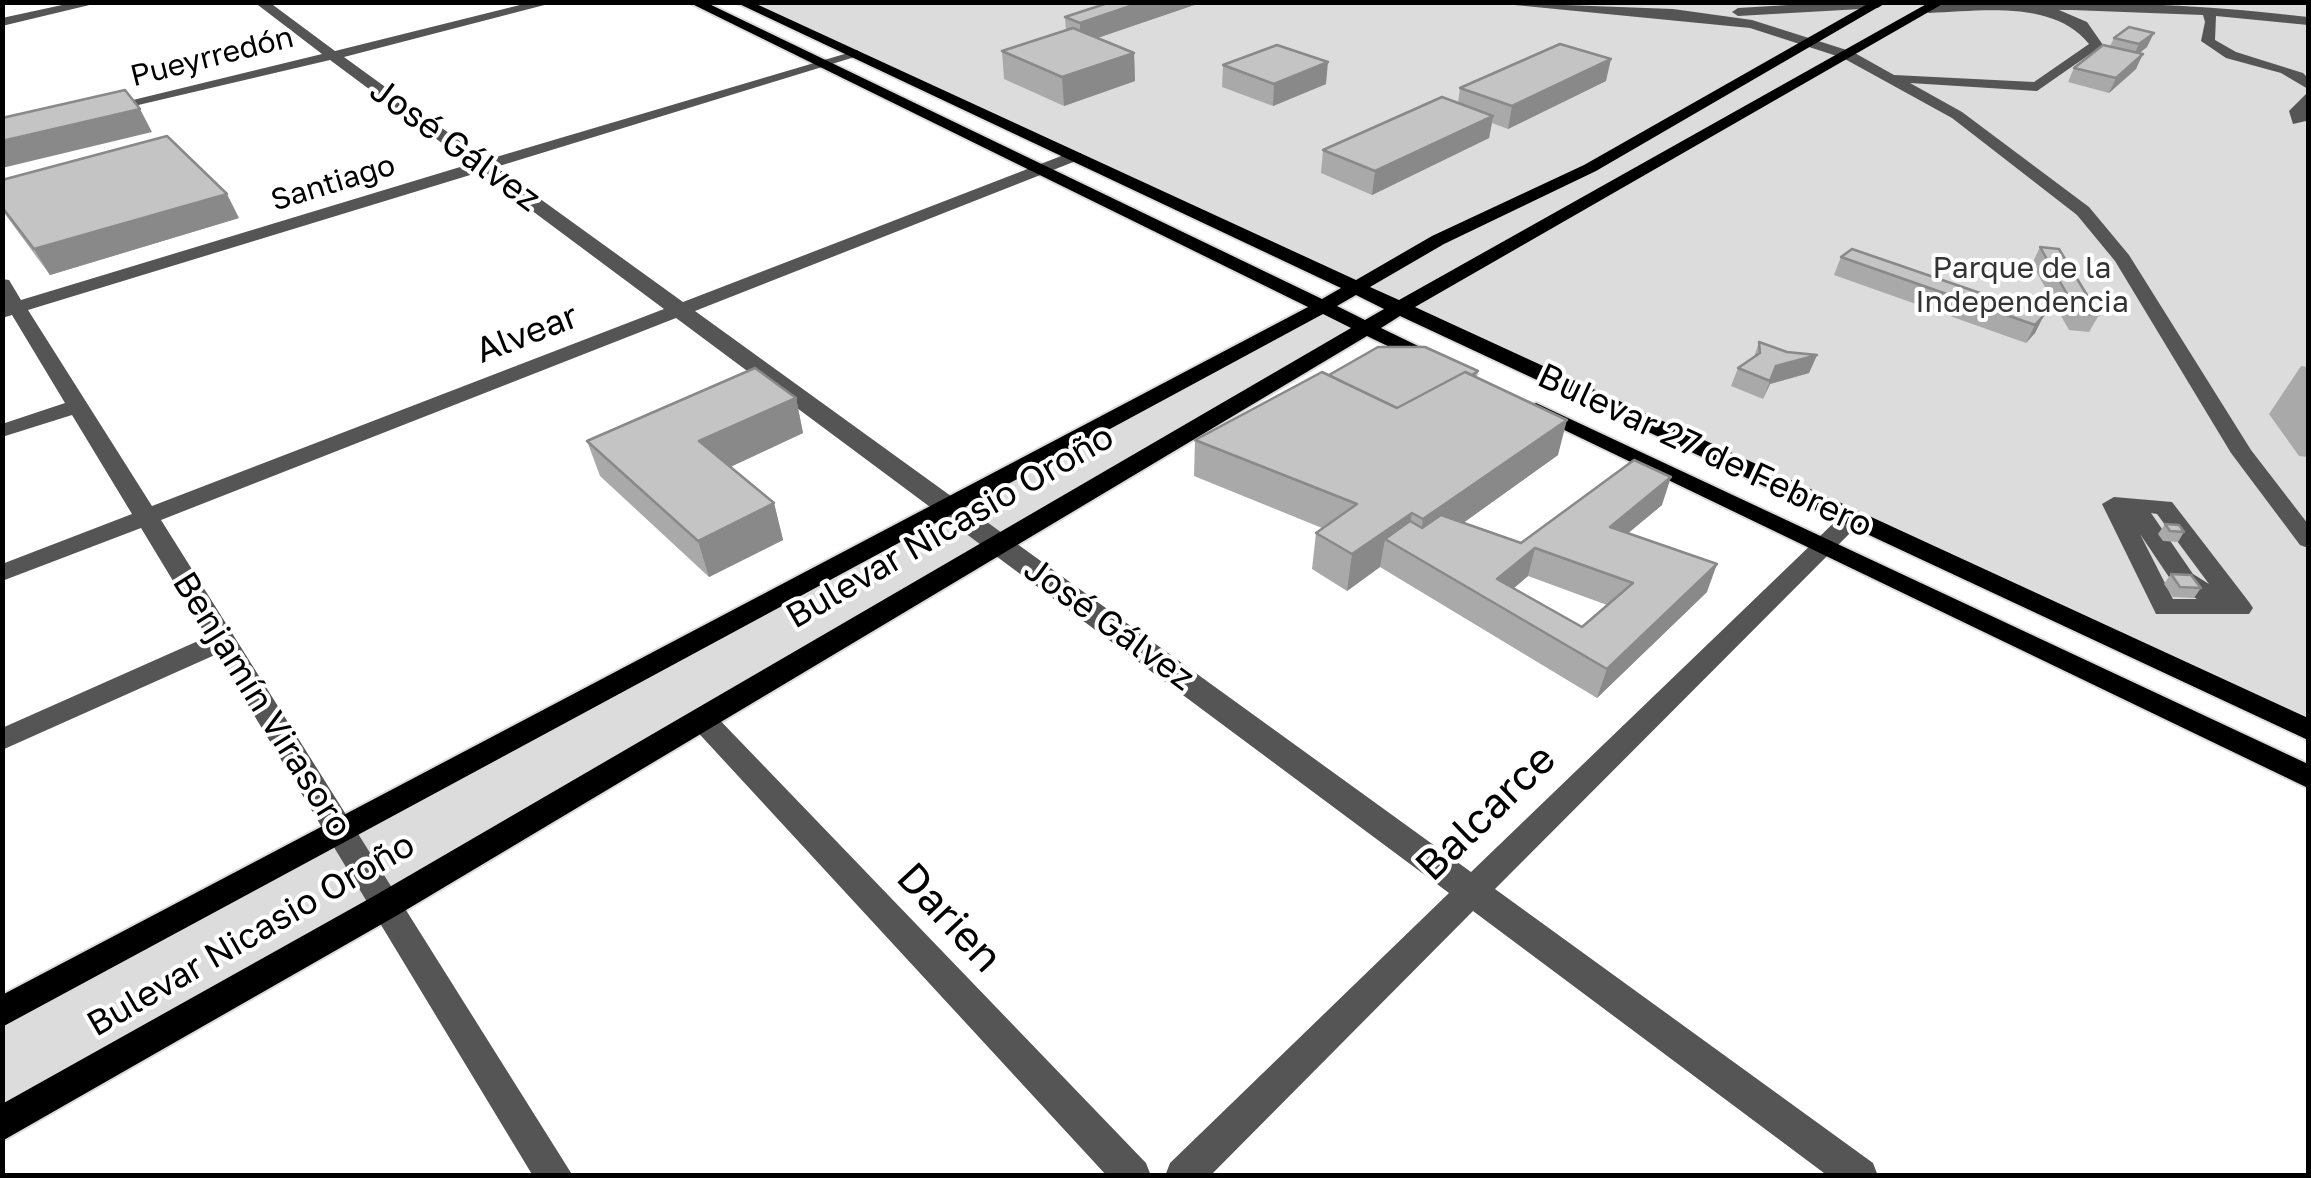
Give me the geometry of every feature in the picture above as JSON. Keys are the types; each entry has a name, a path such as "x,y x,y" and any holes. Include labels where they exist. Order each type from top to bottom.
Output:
{"main road":[{"path":"694,2 1456,371"},
{"name":"Bulevar 27 de Febrero","path":"741,2 2308,730"},
{"name":"Bulevar Nicasio Oroño","path":"2,1012 1322,306 1438,240 1590,168 1880,4"},
{"name":"Bulevar Nicasio Oroño","path":"2,1124 385,906 1549,220 1934,6"},
{"name":"Bulevar 27 de Febrero","path":"1509,396 2308,777"}],"street":[{"path":"5,18 96,2"},
{"name":"José Gálvez","path":"260,2 1860,1176"},
{"name":"Pueyrredón","path":"90,115 550,2"},
{"path":"1490,2 1658,13 1752,24 1848,56 1957,114 2083,211 2123,259 2242,454 2308,540"},
{"path":"1658,13 1880,4"},
{"path":"1934,6 2037,4 2207,10 2308,21"},
{"path":"1894,78 2021,88 2047,83 2096,45 2082,25 2037,4"},
{"path":"2207,10 2212,22 2208,41 2215,48 2274,66 2304,79 2308,86"},
{"name":"Santiago","path":"10,310 853,54"},
{"path":"2298,121 2296,112 2308,96"},
{"name":"Alvear","path":"2,573 1074,156"},
{"name":"Benjamín Virasoro","path":"2,284 10,310 77,406 555,1176"},
{"path":"2,432 77,406"},
{"path":"2137,513 2181,530 2231,600"},
{"path":"2137,513 2138,552 2165,608 2231,600"},
{"path":"2137,513 2184,580"},
{"name":"Balcarce","path":"1184,1176 1470,890 1852,518"},
{"path":"2138,552 2201,556"},
{"path":"2150,576 2184,580 2231,600"},
{"path":"2,740 223,641"},
{"name":"Darien","path":"702,719 1133,1176"}],"green space":[{"name":"Parque de la Independencia","path":"741,3 2308,3 2308,730"},
{"path":"1322,307 1365,328 3,1124 3,1012"}],"building":[{"path":"1111,2 1142,2 1080,23 1065,17"},
{"path":"2129,27 2154,33 2139,44 2114,38"},
{"path":"1073,28 1134,53 1062,77 1002,51"},
{"path":"1560,44 1611,59 1512,106 1460,88"},
{"path":"1277,45 1328,62 1274,84 1223,65"},
{"path":"2103,45 2143,54 2116,78 2074,68"},
{"path":"125,90 140,109 2,141 2,118"},
{"path":"1442,97 1493,116 1375,171 1323,150"},
{"path":"167,136 227,194 34,249 2,207 2,180"},
{"path":"2040,247 2059,249 2099,315 2078,313"},
{"path":"1852,249 2044,315 2035,325 1841,257"},
{"path":"1759,342 1787,352 1817,355 1776,366 1770,381 1738,368 1760,353"},
{"path":"1378,347 1425,347 1478,371 1472,375 1465,372 1397,408 1329,375"},
{"path":"755,368 796,398 699,441 774,503 698,541 587,441"},
{"path":"1322,372 1397,408 1465,372 1567,420 1423,519 1412,513 1352,554 1316,533 1357,504 1195,440"},
{"path":"1634,460 1671,477 1610,527 1717,564 1607,669 1385,539 1410,521 1422,528 1441,515 1521,543","holes":["1535,548 1633,583 1582,627 1497,579"]},
{"path":"2165,524 2179,525 2184,532 2170,531"},
{"path":"2171,574 2191,575 2201,588 2180,587"}]}
